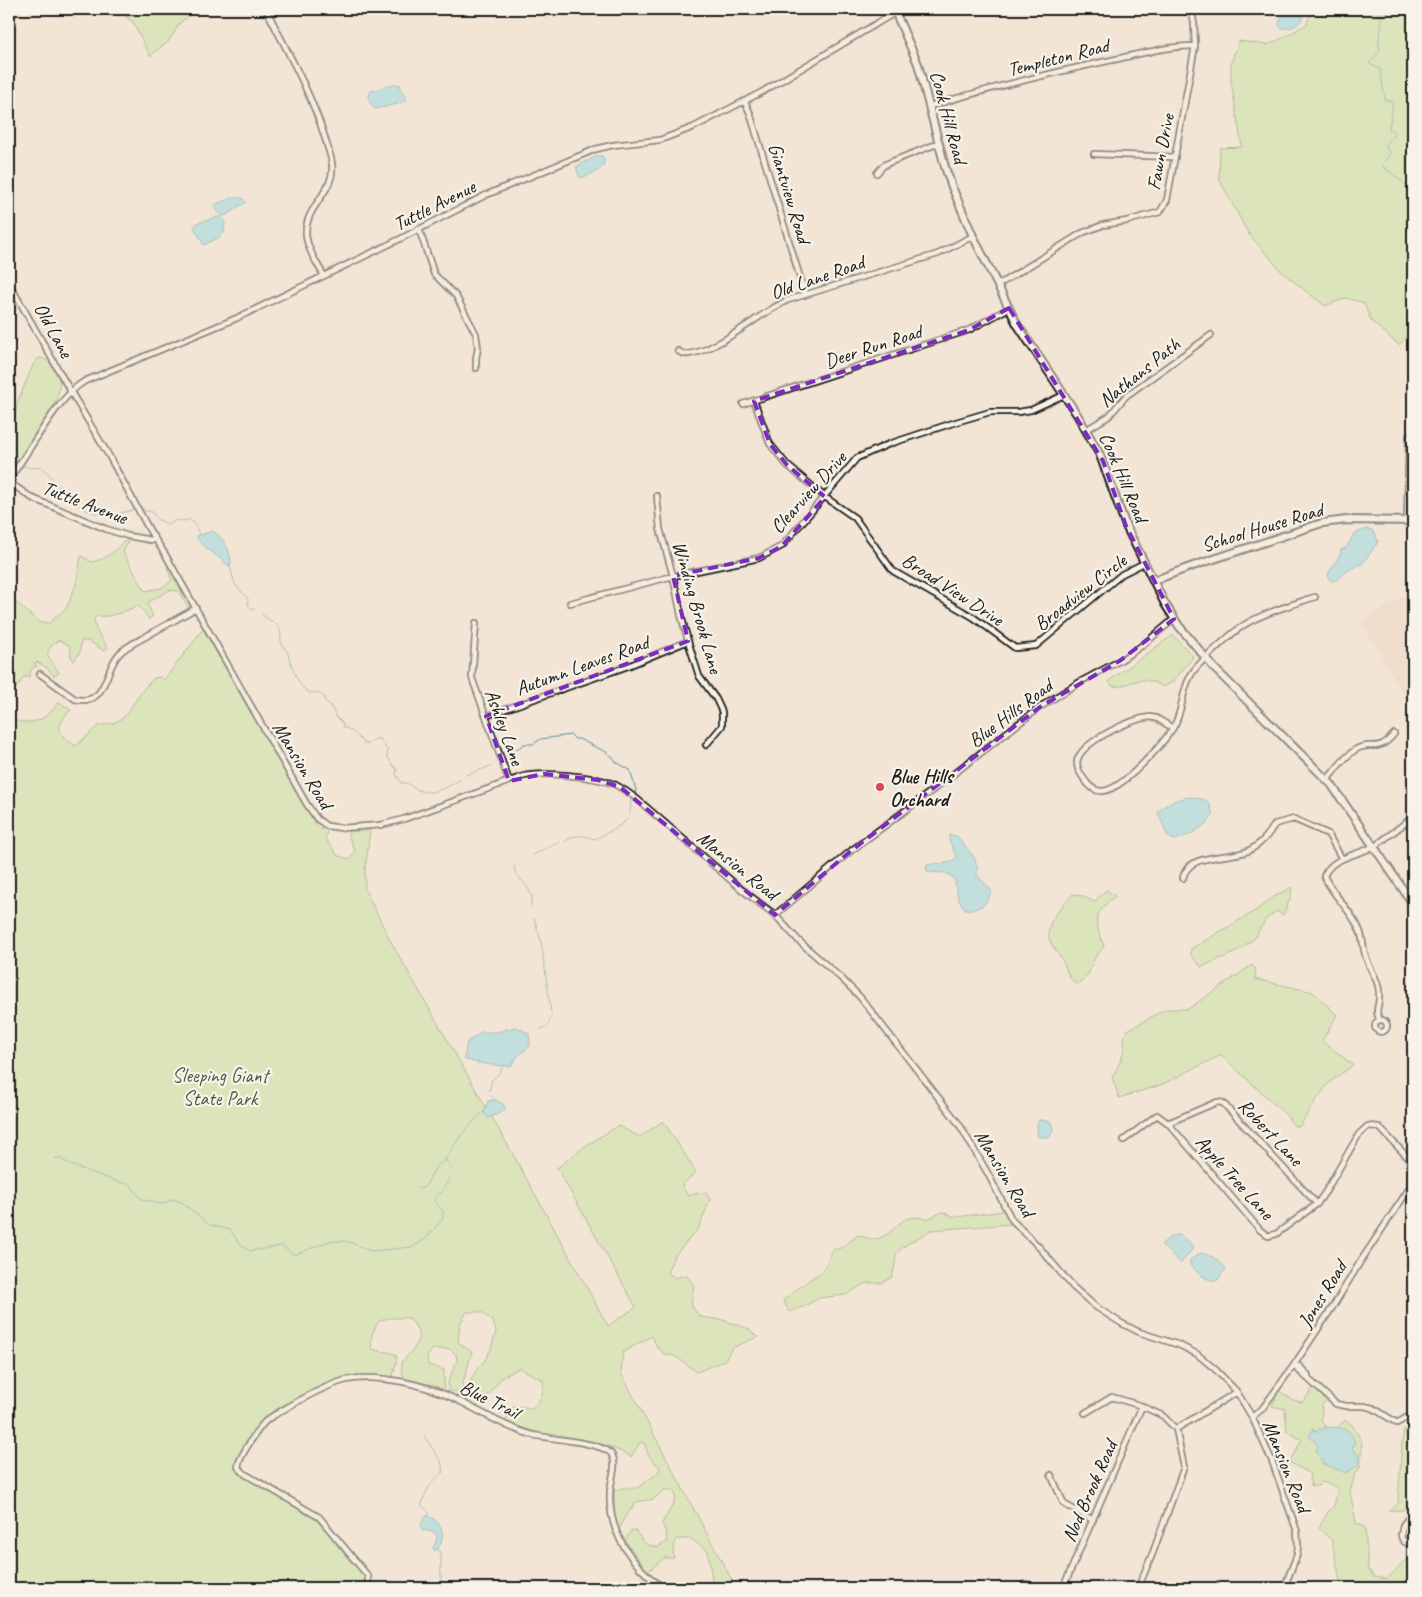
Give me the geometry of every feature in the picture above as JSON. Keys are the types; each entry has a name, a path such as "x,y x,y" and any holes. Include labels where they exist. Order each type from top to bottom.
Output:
{"street":[{"path":"266,9 318,115 332,162 333,174 330,185 308,220 306,233 309,246 324,276"},
{"name":"Tuttle Avenue","path":"155,539 150,540 128,536 101,527 32,498 9,480 53,415 71,392 86,381 237,318 486,195 579,156 609,146 667,138 694,127 745,102 895,11 909,9"},
{"name":"Fawn Drive","path":"998,286 1082,233 1103,225 1160,212 1167,200 1195,46 1191,9"},
{"name":"Cook Hill Road","path":"895,11 918,64 952,187 973,236 1017,324 1086,430 1103,461 1124,521 1174,619 1230,684 1327,780 1413,904"},
{"name":"Templeton Road","path":"930,106 1070,68 1178,46 1195,46"},
{"name":"Giantview Road","path":"745,102 805,294"},
{"path":"877,174 888,163 939,143"},
{"path":"1094,154 1175,157"},
{"path":"419,229 434,274 456,296 476,334 478,348 476,368"},
{"name":"Old Lane Road","path":"678,351 690,354 704,350 770,308 805,294 938,254 973,236"},
{"name":"Old Lane","path":"9,283 71,392"},
{"name":"Deer Run Road","path":"743,404 969,330 1009,308"},
{"name":"Nathans Path","path":"1086,430 1109,416 1126,396 1211,336"},
{"name":"Mansion Road","path":"71,392 312,813 323,824 342,828 389,824 509,781 544,774 598,780 620,788 637,799 741,889 775,915 799,941 842,979 867,1006 959,1124 1012,1220 1039,1247 1077,1291 1096,1307 1121,1323 1139,1332 1186,1348 1197,1354 1216,1370 1236,1392 1252,1417 1284,1494 1298,1539 1295,1563 1284,1588"},
{"name":"Clearview Drive","path":"570,603 673,576 759,558 782,546 857,458 889,444 956,422 990,412 1031,410 1064,395"},
{"name":"Broad View Drive","path":"754,401 770,444 787,465 825,497 855,518 893,571 973,617 1015,648 1036,646"},
{"path":"1409,436 1410,521"},
{"name":"Winding Brook Lane","path":"657,496 660,529 673,576 680,615 699,676 716,699 722,712 722,726 706,745"},
{"name":"School House Road","path":"1153,581 1165,575 1317,524 1347,520 1410,521"},
{"name":"Broadview Circle","path":"1036,646 1122,574 1144,563"},
{"path":"1173,728 1156,718 1150,717 1141,718 1115,729 1098,739 1078,758 1077,766 1080,774 1087,784 1095,790 1103,791 1129,777 1173,728 1180,714 1189,678 1197,666 1252,620 1315,598"},
{"path":"40,674 75,699 91,698 99,693 113,662 121,652 196,608"},
{"name":"Blue Hills Road","path":"775,915 852,850 937,788 1040,707 1080,682 1129,656 1174,619"},
{"name":"Ashley Lane","path":"476,623 472,678 509,781"},
{"name":"Autumn Leaves Road","path":"486,716 619,670 688,641"},
{"path":"1327,780 1353,751 1361,747 1381,746 1389,741 1394,734"},
{"path":"1380,1020 1376,1009 1379,998 1378,984 1368,963 1359,930 1348,909 1329,886 1324,876 1327,869 1334,863 1364,852 1413,816"},
{"path":"1183,878 1184,873 1197,862 1213,856 1246,852 1264,841 1275,824 1294,819 1328,834 1342,859"},
{"name":"Robert Lane","path":"1168,1123 1217,1102 1224,1103 1317,1204"},
{"name":"Apple Tree Lane","path":"1124,1140 1157,1115 1168,1123 1260,1230 1268,1236 1276,1234 1317,1204 1359,1134 1368,1126 1379,1127 1413,1163"},
{"name":"Jones Road","path":"1252,1417 1262,1409 1295,1365 1413,1183"},
{"path":"1295,1365 1299,1366 1308,1375 1308,1378 1336,1404 1373,1408 1396,1424 1413,1414"},
{"name":"Blue Trail","path":"366,1588 368,1576 318,1517 245,1474 239,1469 238,1464 265,1421 275,1414 336,1384 349,1380 364,1379 397,1381 424,1386 507,1425 529,1433 594,1445 608,1450 613,1459 610,1499 613,1522 632,1559 643,1572 663,1588"},
{"path":"1138,1588 1155,1548 1184,1467 1176,1429 1236,1392"},
{"name":"Nod Brook Road","path":"1085,1413 1112,1397 1142,1406 1163,1416 1176,1429"},
{"name":"Nod Brook Road","path":"1063,1588 1142,1406"},
{"path":"1051,1475 1064,1504 1093,1520"},
{"path":"1413,1512 1406,1519 1400,1535 1404,1542 1413,1544"},
{"path":"1018,1588 1025,1584 1050,1588"}],"highlighted area":[{"path":"1009,308 1103,461 1126,526 1174,619 1121,660 1040,707 852,850 775,915 620,787 598,780 544,774 509,781 486,716 688,641 673,576 759,558 782,546 825,497 787,465 770,444 754,401 969,330"}],"shaded area":[{"path":"1413,590 1413,710 1361,622"}],"green space":[{"path":"116,9 198,9 180,23 168,42 150,56 133,22"},
{"path":"1311,9 1413,9 1413,330 1399,345 1371,321 1364,303 1346,298 1325,306 1283,273 1248,233 1219,179 1220,148 1242,147 1231,82 1231,63 1239,41 1268,45 1307,24"},
{"path":"39,358 49,362 59,378 57,399 45,422 17,461 9,459 9,426 15,417 18,401 33,365"},
{"path":"127,540 129,541 123,552 145,591 161,588 172,581 168,566 191,606 189,609 178,591 170,590 147,603 153,616 149,620 138,606 113,615 97,616 94,619 96,630 108,648 104,651 89,641 81,641 80,652 74,661 71,657 70,646 59,640 51,646 47,654 59,673 54,676 47,668 37,662 34,664 37,666 31,669 29,677 24,677 9,698 9,596 39,622 49,623 67,607 76,584 81,556 92,562 104,558"},
{"name":"Sleeping Giant State Park","path":"203,629 317,827 322,830 323,827 328,829 325,838 338,856 350,859 355,851 348,835 349,831 370,831 365,871 365,890 391,942 510,1149 608,1326 636,1307 557,1168 585,1146 618,1126 640,1137 663,1121 696,1172 682,1185 687,1195 705,1192 710,1199 699,1228 674,1256 667,1272 675,1278 686,1275 694,1285 691,1305 700,1317 723,1320 749,1329 757,1337 732,1348 725,1360 697,1372 675,1356 664,1354 657,1347 652,1336 623,1352 621,1373 736,1588 705,1588 712,1580 708,1551 691,1539 676,1539 673,1551 674,1558 664,1558 647,1571 625,1540 631,1531 635,1530 644,1543 657,1548 667,1541 662,1523 676,1496 673,1490 664,1490 654,1499 636,1502 623,1520 620,1528 618,1527 614,1512 614,1491 622,1488 637,1488 658,1473 660,1468 649,1456 644,1443 640,1442 631,1457 618,1450 597,1443 531,1431 506,1421 509,1408 521,1406 532,1409 543,1392 543,1380 519,1368 502,1377 484,1401 475,1407 468,1402 470,1382 491,1349 496,1331 492,1320 481,1312 467,1312 460,1324 458,1342 472,1352 460,1393 448,1389 448,1382 457,1361 456,1354 450,1349 433,1349 428,1356 428,1365 444,1370 444,1388 442,1390 433,1385 406,1379 402,1373 402,1361 417,1343 417,1329 409,1318 389,1318 379,1321 372,1334 371,1348 396,1355 397,1359 393,1376 362,1376 340,1379 330,1382 282,1406 262,1420 235,1462 236,1470 239,1474 318,1521 349,1560 364,1575 363,1588 9,1588 9,719 24,722 37,721 48,714 59,702 71,710 64,717 59,728 64,738 76,746 98,726 114,723 125,716 145,687 154,678 160,677 164,680"},
{"path":"1173,635 1193,657 1173,682 1163,687 1146,680 1139,680 1121,686 1112,686 1109,681"},
{"path":"1292,887 1291,897 1283,915 1277,911 1266,919 1254,939 1234,953 1201,967 1190,954 1191,949"},
{"path":"1106,890 1115,896 1102,908 1097,918 1098,930 1104,946 1094,959 1088,975 1077,984 1070,977 1063,961 1051,944 1049,928 1055,916 1073,894 1083,896 1094,902"},
{"path":"1252,965 1256,969 1255,979 1313,992 1337,1015 1322,1041 1353,1065 1329,1083 1300,1126 1294,1126 1286,1115 1221,1055 1161,1085 1119,1098 1112,1077 1122,1057 1124,1037 1128,1030 1166,1009 1188,1009"},
{"path":"1004,1211 1012,1224 931,1230 904,1246 896,1254 892,1277 882,1283 866,1283 845,1295 819,1298 789,1312 783,1300 823,1271 833,1250 843,1247 858,1235 871,1239 881,1237 909,1218 927,1219 942,1212 955,1217"},
{"path":"1313,1388 1327,1400 1322,1405 1321,1421 1326,1427 1337,1428 1345,1420 1353,1426 1362,1442 1360,1468 1355,1474 1350,1492 1356,1523 1365,1527 1368,1569 1374,1577 1387,1579 1413,1552 1408,1577 1413,1577 1412,1588 1340,1588 1332,1541 1319,1528 1328,1512 1334,1506 1338,1490 1332,1485 1322,1482 1318,1486 1311,1486 1309,1473 1289,1462 1302,1440 1287,1431 1285,1409 1272,1406 1279,1391 1293,1400 1303,1402"},
{"path":"1404,1430 1413,1437 1413,1505 1402,1510 1389,1510 1398,1504"}],"water":[{"path":"1292,9 1302,9 1303,18 1301,21 1293,27 1280,27 1281,18"},
{"path":"394,84 401,85 400,90 406,94 406,100 398,104 375,109 369,101 371,91"},
{"path":"597,156 604,158 601,169 582,178 579,176 576,167"},
{"path":"231,198 242,198 246,202 223,216 214,205"},
{"path":"218,217 225,221 224,233 204,245 194,227 197,223"},
{"path":"1366,529 1372,530 1378,542 1363,563 1349,570 1336,580 1332,581 1329,579 1328,574 1341,553 1340,550 1346,548 1354,534"},
{"path":"213,531 217,533 226,545 231,564 227,565 197,538 197,536"},
{"path":"1192,797 1206,800 1210,805 1213,815 1206,824 1196,831 1173,840 1167,835 1158,812 1174,801"},
{"path":"949,835 957,836 974,857 977,875 991,890 986,903 979,908 965,909 958,899 954,878 946,873 928,872 926,869 927,865 947,863 957,857 949,841"},
{"path":"515,1027 529,1034 530,1046 518,1056 511,1066 498,1066 464,1059 467,1042 482,1032 497,1032"},
{"path":"496,1100 503,1104 504,1111 492,1117 487,1117 484,1113 488,1101"},
{"path":"1039,1120 1051,1122 1053,1130 1050,1137 1038,1137 1037,1124"},
{"path":"1181,1235 1194,1247 1181,1263 1161,1245 1170,1237"},
{"path":"1201,1253 1216,1259 1226,1270 1218,1280 1210,1280 1199,1274 1190,1265 1190,1260"},
{"path":"1325,1427 1343,1429 1350,1432 1355,1442 1352,1449 1359,1455 1359,1465 1346,1473 1323,1464 1316,1451 1317,1445 1309,1437 1313,1429 1315,1432 1319,1429 1323,1430"},
{"path":"427,1516 437,1521 442,1530 441,1541 436,1551 433,1549 437,1538 436,1534 421,1528 423,1520"}],"waterway":[{"path":"1386,9 1386,15 1381,16 1380,51 1369,64 1380,69 1385,100 1393,102 1389,129 1395,133 1385,146 1390,153 1382,166 1413,190"},
{"path":"9,461 17,464"},
{"path":"21,465 31,468 41,467 61,490 70,493 75,503 79,506 95,513 105,514"},
{"path":"140,506 144,510 151,511 157,519 169,525 176,520 184,521 189,519 195,524 199,535"},
{"path":"117,514 133,510"},
{"path":"229,564 235,584 248,599 249,606 255,610"},
{"path":"261,613 279,628 282,644 305,690 309,693 317,693 323,696 336,717 343,724 343,727 353,732 367,745 379,738 388,750 387,757 397,770 396,774 401,783 428,792 445,788 461,779"},
{"path":"512,750 524,744 533,744 541,739 571,735 575,739 579,739 606,752 616,762 630,770 636,790 635,794"},
{"path":"466,775 491,766"},
{"path":"630,813 631,800"},
{"path":"565,842 576,836 595,839 615,829 627,820"},
{"path":"533,855 559,842"},
{"path":"515,866 516,873 531,894 531,906"},
{"path":"534,918 541,941 551,1012"},
{"path":"540,1029 547,1027 551,1017"},
{"path":"489,1091 492,1080 502,1069 503,1065"},
{"path":"489,1094 495,1100"},
{"path":"416,1188 423,1188 427,1184 436,1167 445,1160 461,1135 484,1111"},
{"path":"55,1158 118,1182 130,1184 141,1199 162,1204 173,1199 181,1202 210,1225 230,1230 239,1243 250,1251 282,1246 294,1255 330,1241 346,1241 371,1251 413,1247 425,1239 443,1219 443,1211 434,1200 442,1192 449,1179 450,1166 445,1160"},
{"path":"424,1436 441,1461 443,1472 429,1487 421,1505 429,1512 428,1516"},
{"path":"437,1548 441,1556 441,1578 444,1588"}],"place":[{"name":"Blue Hills Orchard","path":"880,787"}]}
